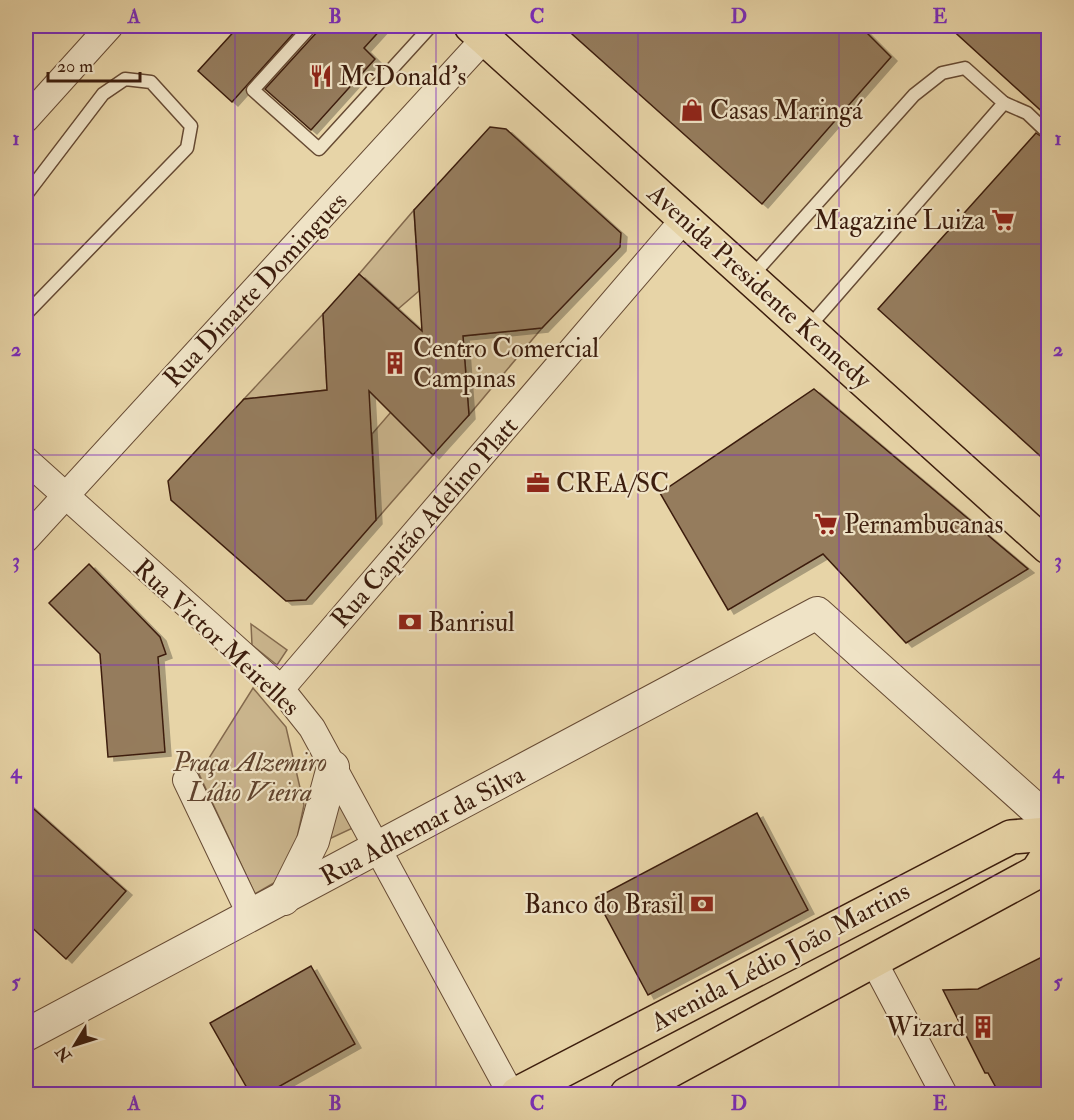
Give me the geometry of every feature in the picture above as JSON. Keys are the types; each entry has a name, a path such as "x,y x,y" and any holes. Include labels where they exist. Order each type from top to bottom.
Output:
{"main road":[{"name":"Avenida Presidente Kennedy","path":"478,32 1048,547"},
{"name":"Avenida Lédio João Martins","path":"517,1095 1011,837 1048,834"},
{"name":"Avenida Lédio João Martins","path":"627,1095 1037,872 1048,855"}],"street":[{"path":"26,119 110,26"},
{"name":"Rua Dinarte Domingues","path":"26,539 478,32"},
{"name":"Rua Capitão Adelino Platt","path":"280,689 685,218"},
{"name":"Rua Victor Meirelles","path":"26,460 280,689 312,729 511,1095"},
{"name":"Rua Adhemar da Silva","path":"26,1035 817,613 1048,820"},
{"path":"284,899 313,841 333,767"},
{"path":"186,780 251,916"},
{"path":"874,962 944,1095"}],"lane":[{"path":"311,26 253,90 319,149 430,26"},
{"path":"750,278 914,95 942,73 965,68 1004,103 1027,113 1048,133"},
{"path":"26,195 103,94 125,79 151,82 190,126 187,148 26,314"},
{"path":"807,329 1004,103"}],"green space":[{"path":"414,210 419,291 398,309 359,274"},
{"path":"323,314 327,390 244,399"},
{"path":"542,328 469,415 463,336"},
{"path":"391,412 433,455 376,520 372,434"},
{"path":"251,624 287,650 277,665 252,645"},
{"name":"Praça Alzemiro Lídio Vieira","path":"253,688 286,727 304,805 294,852 279,880 255,894 199,774"},
{"path":"333,789 355,827 327,840"}],"building":[{"path":"239,26 300,26 232,102 198,71"},
{"name":"McDonald's","path":"319,26 384,26 364,48 375,59 311,130 265,89 317,32"},
{"path":"563,26 860,26 891,57 762,204"},
{"path":"948,26 1048,26 1048,117"},
{"name":"Centro Comercial Campinas","path":"490,127 506,129 621,233 620,247 542,328 463,336 469,415 433,455 369,391 376,520 306,600 286,601 171,500 168,481 244,399 327,390 323,314 359,274 422,331 414,210"},
{"name":"Magazine Luiza","path":"1036,133 1048,141 1048,463 878,309"},
{"name":"Pernambucanas","path":"814,389 1028,569 906,643 823,554 728,610 660,493"},
{"path":"89,564 160,637 166,654 158,657 165,752 108,757 100,654 49,603"},
{"path":"26,802 126,891 66,959 26,922"},
{"name":"Banco do Brasil","path":"757,813 808,910 648,995 596,898"},
{"path":"1048,954 1048,1095 1000,1095 988,1073 985,1073 943,990 978,989"},
{"path":"311,966 355,1044 264,1095 251,1095 210,1023"}],"place":[{"name":"McDonald's","path":"321,76"},
{"name":"Casas Maringá","path":"692,110"},
{"name":"Magazine Luiza","path":"1003,220"},
{"name":"Centro Comercial Campinas","path":"395,363"},
{"name":"CREA/SC","path":"538,483"},
{"name":"Pernambucanas","path":"826,524"},
{"name":"Banrisul","path":"410,622"},
{"name":"Banco do Brasil","path":"702,904"},
{"name":"Wizard","path":"983,1027"}]}
